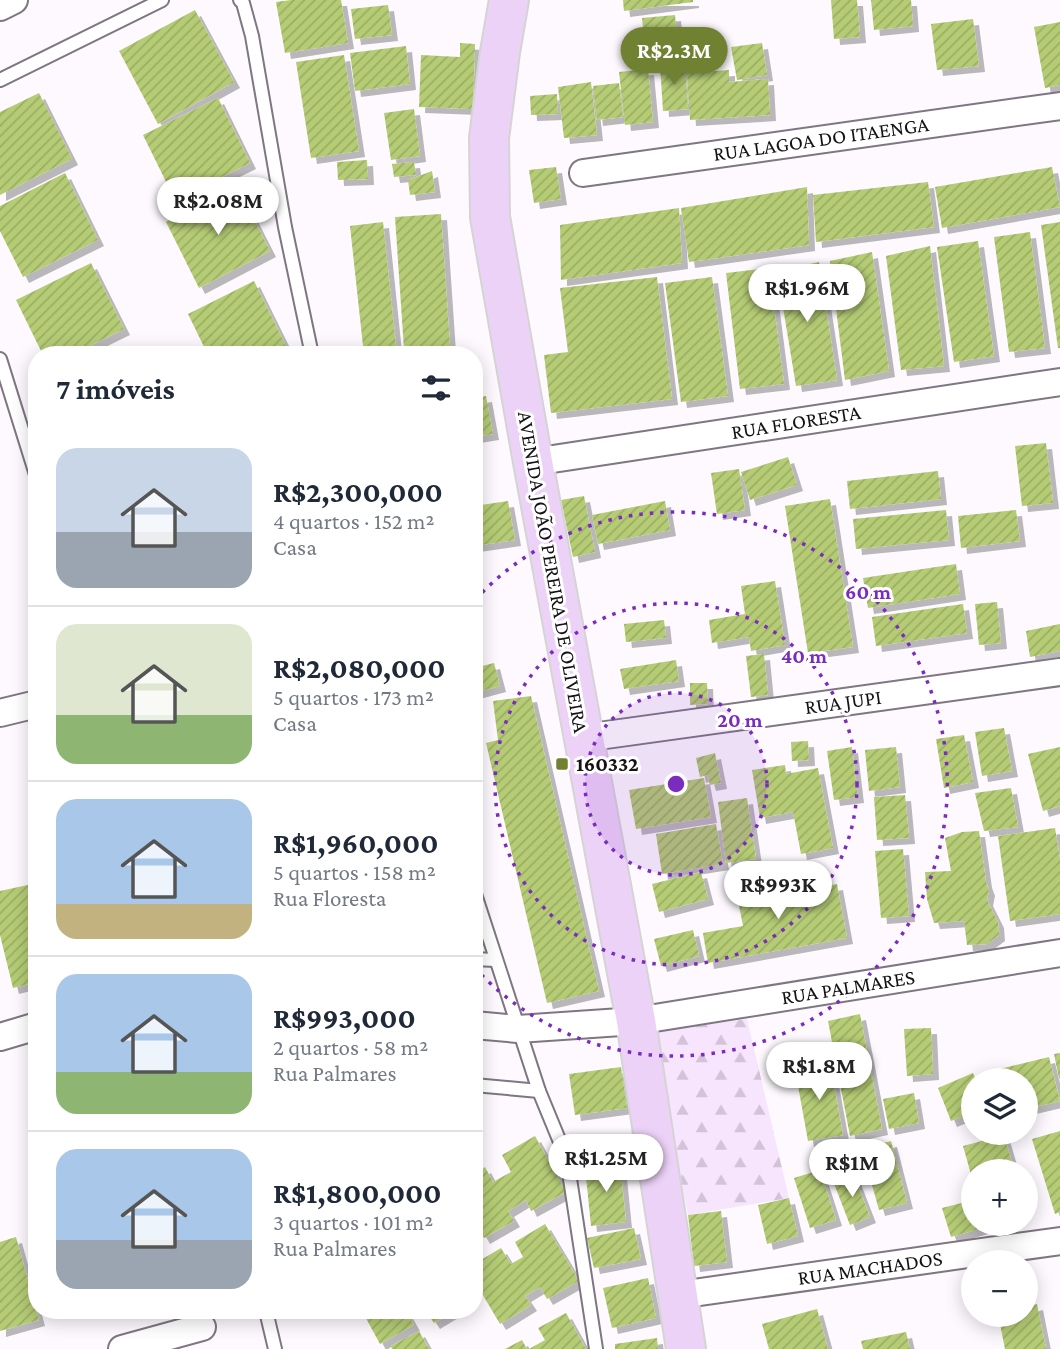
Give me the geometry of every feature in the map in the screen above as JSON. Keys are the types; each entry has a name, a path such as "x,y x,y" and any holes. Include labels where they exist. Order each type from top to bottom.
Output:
{"main road":[{"name":"AVENIDA JOÃO PEREIRA DE OLIVEIRA","path":"509,0 489,138 490,217 636,1021 686,1349"}],"street":[{"path":"0,7 14,0"},
{"name":"RUA LAGOA DO ITAENGA","path":"583,173 1060,106"},
{"name":"RUA FLORESTA","path":"533,463 1060,382"},
{"name":"RUA JUPI","path":"584,738 1060,672"},
{"path":"0,713 28,706"},
{"name":"RUA PALMARES","path":"483,1026 518,1029 636,1021 1060,953"},
{"path":"0,1037 28,1029"},
{"name":"RUA MACHADOS","path":"679,1295 1060,1241"},
{"path":"122,1349 202,1327"}],"lane":[{"path":"0,80 162,0"},
{"path":"240,0 252,36 285,227 310,346"},
{"path":"0,359 28,449"},
{"path":"483,921 539,1091 566,1159 596,1349"},
{"path":"483,959 495,960"},
{"path":"483,1086 539,1091"},
{"path":"268,1319 275,1349"}],"green space":[{"path":"747,1019 789,1198 688,1215 652,1032"}],"building":[{"path":"341,0 348,43 285,53 276,2"},
{"path":"623,0 693,0 693,2 624,11"},
{"path":"831,0 857,0 860,37 834,39"},
{"path":"871,0 911,0 913,26 874,30"},
{"path":"388,5 392,35 355,39 351,9"},
{"path":"195,10 234,82 158,124 119,51"},
{"path":"675,15 678,45 645,47 642,18"},
{"path":"973,19 979,66 937,70 931,24"},
{"path":"1060,22 1060,85 1045,88 1034,27"},
{"path":"460,43 475,44 473,109 419,107 421,55 460,57"},
{"path":"762,43 767,75 737,80 731,47"},
{"path":"406,46 410,84 355,91 350,53"},
{"path":"344,55 359,151 311,158 296,62"},
{"path":"685,62 688,109 663,111 660,65"},
{"path":"648,69 653,122 625,125 619,72"},
{"path":"729,70 729,82 768,79 770,115 690,120 687,73"},
{"path":"591,82 597,135 564,138 558,87"},
{"path":"619,83 623,117 597,120 593,86"},
{"path":"39,93 72,159 0,195 0,112"},
{"path":"557,94 558,114 531,115 530,96"},
{"path":"218,98 250,163 175,200 143,135"},
{"path":"414,109 420,156 391,160 384,113"},
{"path":"367,160 368,179 338,180 337,162"},
{"path":"414,162 416,175 394,177 392,164"},
{"path":"556,167 561,199 534,203 529,170"},
{"path":"1052,167 1060,207 942,228 935,187"},
{"path":"432,171 435,192 410,195 408,180"},
{"path":"65,173 98,240 23,277 0,231 0,206"},
{"path":"928,182 934,227 816,242 813,195"},
{"path":"237,186 270,251 199,288 166,222"},
{"path":"807,187 809,245 689,262 681,208"},
{"path":"679,208 682,263 561,280 560,225"},
{"path":"441,214 450,346 404,346 395,217"},
{"path":"383,222 396,346 363,346 350,226"},
{"path":"1060,222 1060,348 1058,348 1041,225"},
{"path":"1030,232 1045,348 1009,352 994,237"},
{"path":"978,241 994,356 954,362 937,247"},
{"path":"930,246 944,366 901,370 886,256"},
{"path":"872,252 889,371 845,380 830,261"},
{"path":"819,262 837,380 796,386 777,271"},
{"path":"91,263 124,329 89,346 39,346 16,300"},
{"path":"769,268 784,384 740,389 726,273"},
{"path":"657,277 672,399 551,413 544,355 568,352 560,288"},
{"path":"712,277 728,396 681,402 665,283"},
{"path":"254,281 286,346 204,346 188,314"},
{"path":"483,396 486,396 493,434 483,436"},
{"path":"1046,443 1053,503 1022,506 1015,446"},
{"path":"788,457 797,485 750,500 741,472"},
{"path":"739,469 745,510 717,514 711,473"},
{"path":"938,471 941,499 850,509 847,481"},
{"path":"584,496 595,552 573,557 561,500"},
{"path":"830,499 853,647 808,653 785,506"},
{"path":"508,501 515,540 483,545 483,505"},
{"path":"665,501 670,530 598,544 592,515"},
{"path":"946,510 949,540 856,549 853,519"},
{"path":"1016,510 1020,541 961,548 958,516"},
{"path":"956,564 960,594 868,608 863,578"},
{"path":"775,581 785,645 751,651 749,637 712,643 709,620 745,614 741,586"},
{"path":"997,602 1001,643 979,645 975,604"},
{"path":"963,604 967,633 876,646 872,617"},
{"path":"664,620 666,638 626,642 624,624"},
{"path":"1060,624 1060,651 1030,657 1026,631"},
{"path":"764,654 768,695 751,697 746,656"},
{"path":"676,660 679,681 624,689 620,669"},
{"path":"494,663 500,686 483,691 483,666"},
{"path":"690,683 707,683 708,704 690,705"},
{"path":"531,696 599,991 547,1003 486,743 498,740 493,701"},
{"path":"1004,728 1012,771 982,776 975,732"},
{"path":"964,735 973,782 944,788 936,739"},
{"path":"808,741 809,760 792,761 791,742"},
{"path":"852,747 858,797 834,800 827,751"},
{"path":"896,747 900,787 869,791 865,750"},
{"path":"1060,747 1060,806 1043,811 1028,754"},
{"path":"715,753 721,783 710,785 707,775 700,777 696,758"},
{"path":"785,765 786,774 818,768 833,848 801,854 793,812 760,818 752,770"},
{"path":"704,778 711,817 636,829 629,790"},
{"path":"1011,788 1018,827 984,831 975,793"},
{"path":"905,795 909,838 877,840 874,797"},
{"path":"747,798 756,859 726,863 718,802"},
{"path":"716,824 723,864 662,874 656,834"},
{"path":"1055,828 1060,860 1060,914 1010,921 998,836"},
{"path":"979,831 989,890 987,900 998,922 999,935 987,944 967,945 964,921 934,923 927,899 925,872 951,871 945,838 962,832"},
{"path":"903,849 909,916 881,918 875,851"},
{"path":"701,872 708,899 659,912 652,884"},
{"path":"773,878 775,895 837,884 847,938 708,963 703,933 743,926 735,885"},
{"path":"28,885 28,984 13,988 0,935 0,891"},
{"path":"693,930 699,956 661,966 654,939"},
{"path":"860,1014 882,1129 850,1136 828,1021"},
{"path":"931,1028 933,1074 907,1076 904,1029"},
{"path":"1060,1053 1060,1079 1059,1079 1054,1054"},
{"path":"1049,1057 1060,1101 1038,1106 1038,1068 1004,1068"},
{"path":"830,1063 843,1135 808,1141 795,1069"},
{"path":"621,1067 627,1108 575,1115 569,1074"},
{"path":"961,1078 961,1117 951,1121 938,1088"},
{"path":"914,1093 919,1123 889,1129 883,1099"},
{"path":"1060,1131 1060,1212 1055,1214 1034,1145 1038,1145 1038,1137"},
{"path":"535,1136 566,1192 531,1211 526,1200 508,1211 514,1221 484,1238 483,1168 485,1167 493,1182 511,1172 502,1155"},
{"path":"891,1141 907,1203 879,1210 862,1149"},
{"path":"1007,1145 1011,1159 967,1159 963,1146"},
{"path":"620,1163 626,1222 591,1226 585,1167"},
{"path":"820,1170 836,1220 810,1228 794,1178"},
{"path":"853,1173 870,1217 850,1225 833,1181"},
{"path":"789,1198 798,1236 767,1244 758,1205"},
{"path":"961,1203 961,1234 951,1237 942,1208"},
{"path":"721,1211 727,1262 694,1266 688,1215"},
{"path":"545,1224 579,1281 547,1299 540,1287 525,1296 531,1305 500,1324 483,1295 483,1259 501,1248 511,1264 523,1257 515,1242"},
{"path":"634,1228 641,1259 594,1268 587,1238"},
{"path":"16,1237 28,1280 28,1319 39,1320 0,1331 0,1242"},
{"path":"648,1278 656,1318 612,1328 603,1288"},
{"path":"817,1309 828,1349 769,1349 762,1324"},
{"path":"1038,1309 1046,1349 1005,1349 1001,1327 1038,1327"},
{"path":"566,1313 586,1349 529,1349 545,1340 538,1328"},
{"path":"366,1319 411,1319 414,1325 380,1344"},
{"path":"419,1331 429,1349 392,1349 391,1346"},
{"path":"906,1332 910,1349 863,1349 861,1341"},
{"path":"657,1338 658,1349 615,1349 615,1344"},
{"path":"522,1340 527,1349 505,1349"}],"place":[{"name":"160332","path":"562,764"}]}
